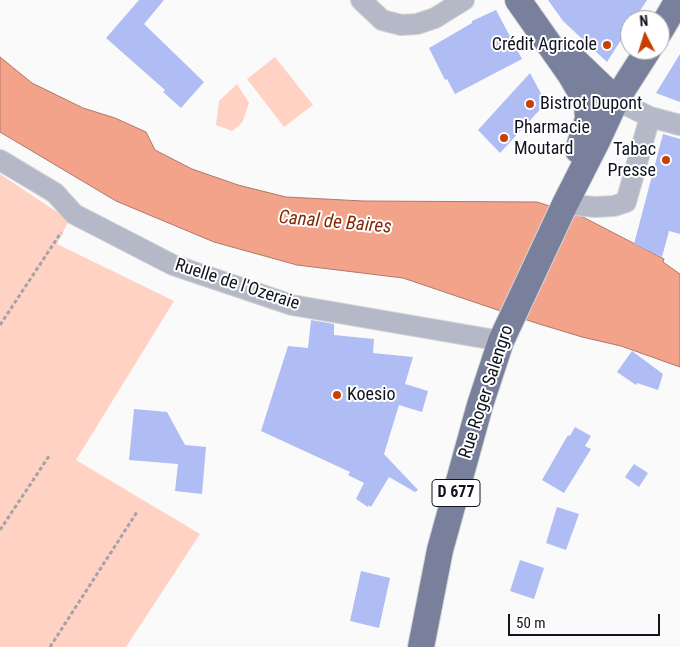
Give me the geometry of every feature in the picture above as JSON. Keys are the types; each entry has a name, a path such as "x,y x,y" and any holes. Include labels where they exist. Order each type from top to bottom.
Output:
{"main road":[{"name":"D 677","path":"518,0 570,74 587,103 588,119 578,149 565,204"},
{"path":"670,14 678,0"},
{"name":"D 677","path":"532,22 616,100"},
{"path":"565,204 616,100 642,60"},
{"name":"D 677","path":"570,74 616,100"},
{"name":"Rue Roger Salengro","path":"421,647 440,550 480,405 501,341 565,204"}],"street":[{"path":"361,0 382,20 401,25 417,24 435,18 464,0"},
{"path":"616,100 650,117 680,125"},
{"path":"565,204 595,207 614,206 626,202 650,117"},
{"name":"Ruelle de l'Ozeraie","path":"0,160 55,193 74,214 173,265 292,305 501,341"}],"path":[{"path":"0,325 62,233"},
{"path":"0,530 49,456"},
{"path":"50,647 137,512"}],"shaded area":[{"path":"275,57 313,105 284,127 247,79"},
{"path":"237,84 249,103 242,123 232,131 216,125 219,101"},
{"path":"0,174 69,220 57,244 174,301 76,460 200,534 126,647 0,647"}],"water":[{"name":"Canal de Baires","path":"0,57 32,83 83,108 115,118 146,132 155,150 192,169 238,185 286,197 363,201 537,202 581,216 664,259 663,262 680,274 680,367 621,346 536,323 403,278 297,265 214,242 116,201 0,132"}],"building":[{"path":"139,0 164,0 144,24 204,82 181,108 163,92 165,90 106,38"},
{"path":"548,0 647,0 640,10 620,10 620,42 607,62 563,21"},
{"path":"496,10 522,59 455,94 447,79 445,80 429,48 472,23 472,21"},
{"path":"680,54 680,102 656,93"},
{"path":"530,73 546,103 500,153 478,130"},
{"path":"663,134 680,139 680,234 669,231 662,257 634,244"},
{"name":"Koesio","path":"311,320 334,324 334,335 374,339 373,353 413,357 405,384 428,391 422,412 399,405 384,454 418,490 415,492 389,477 371,507 369,505 368,507 356,499 364,483 348,475 350,472 261,431 288,346 308,348"},
{"path":"632,351 663,374 658,390 637,383 636,385 617,372"},
{"path":"134,409 167,412 185,445 206,447 202,494 175,491 178,464 129,460"},
{"path":"575,427 591,436 585,446 591,449 564,493 542,480 568,435 570,436"},
{"path":"634,464 648,473 639,487 625,477"},
{"path":"557,507 579,514 566,550 546,543"},
{"path":"520,560 544,568 534,599 510,591"},
{"path":"361,571 390,578 379,628 350,621"}],"place":[{"name":"Crédit Agricole","path":"607,45"},
{"name":"Bistrot Dupont","path":"530,104"},
{"name":"Pharmacie Moutard","path":"504,138"},
{"name":"Tabac Presse","path":"666,160"},
{"name":"Koesio","path":"337,395"}]}
